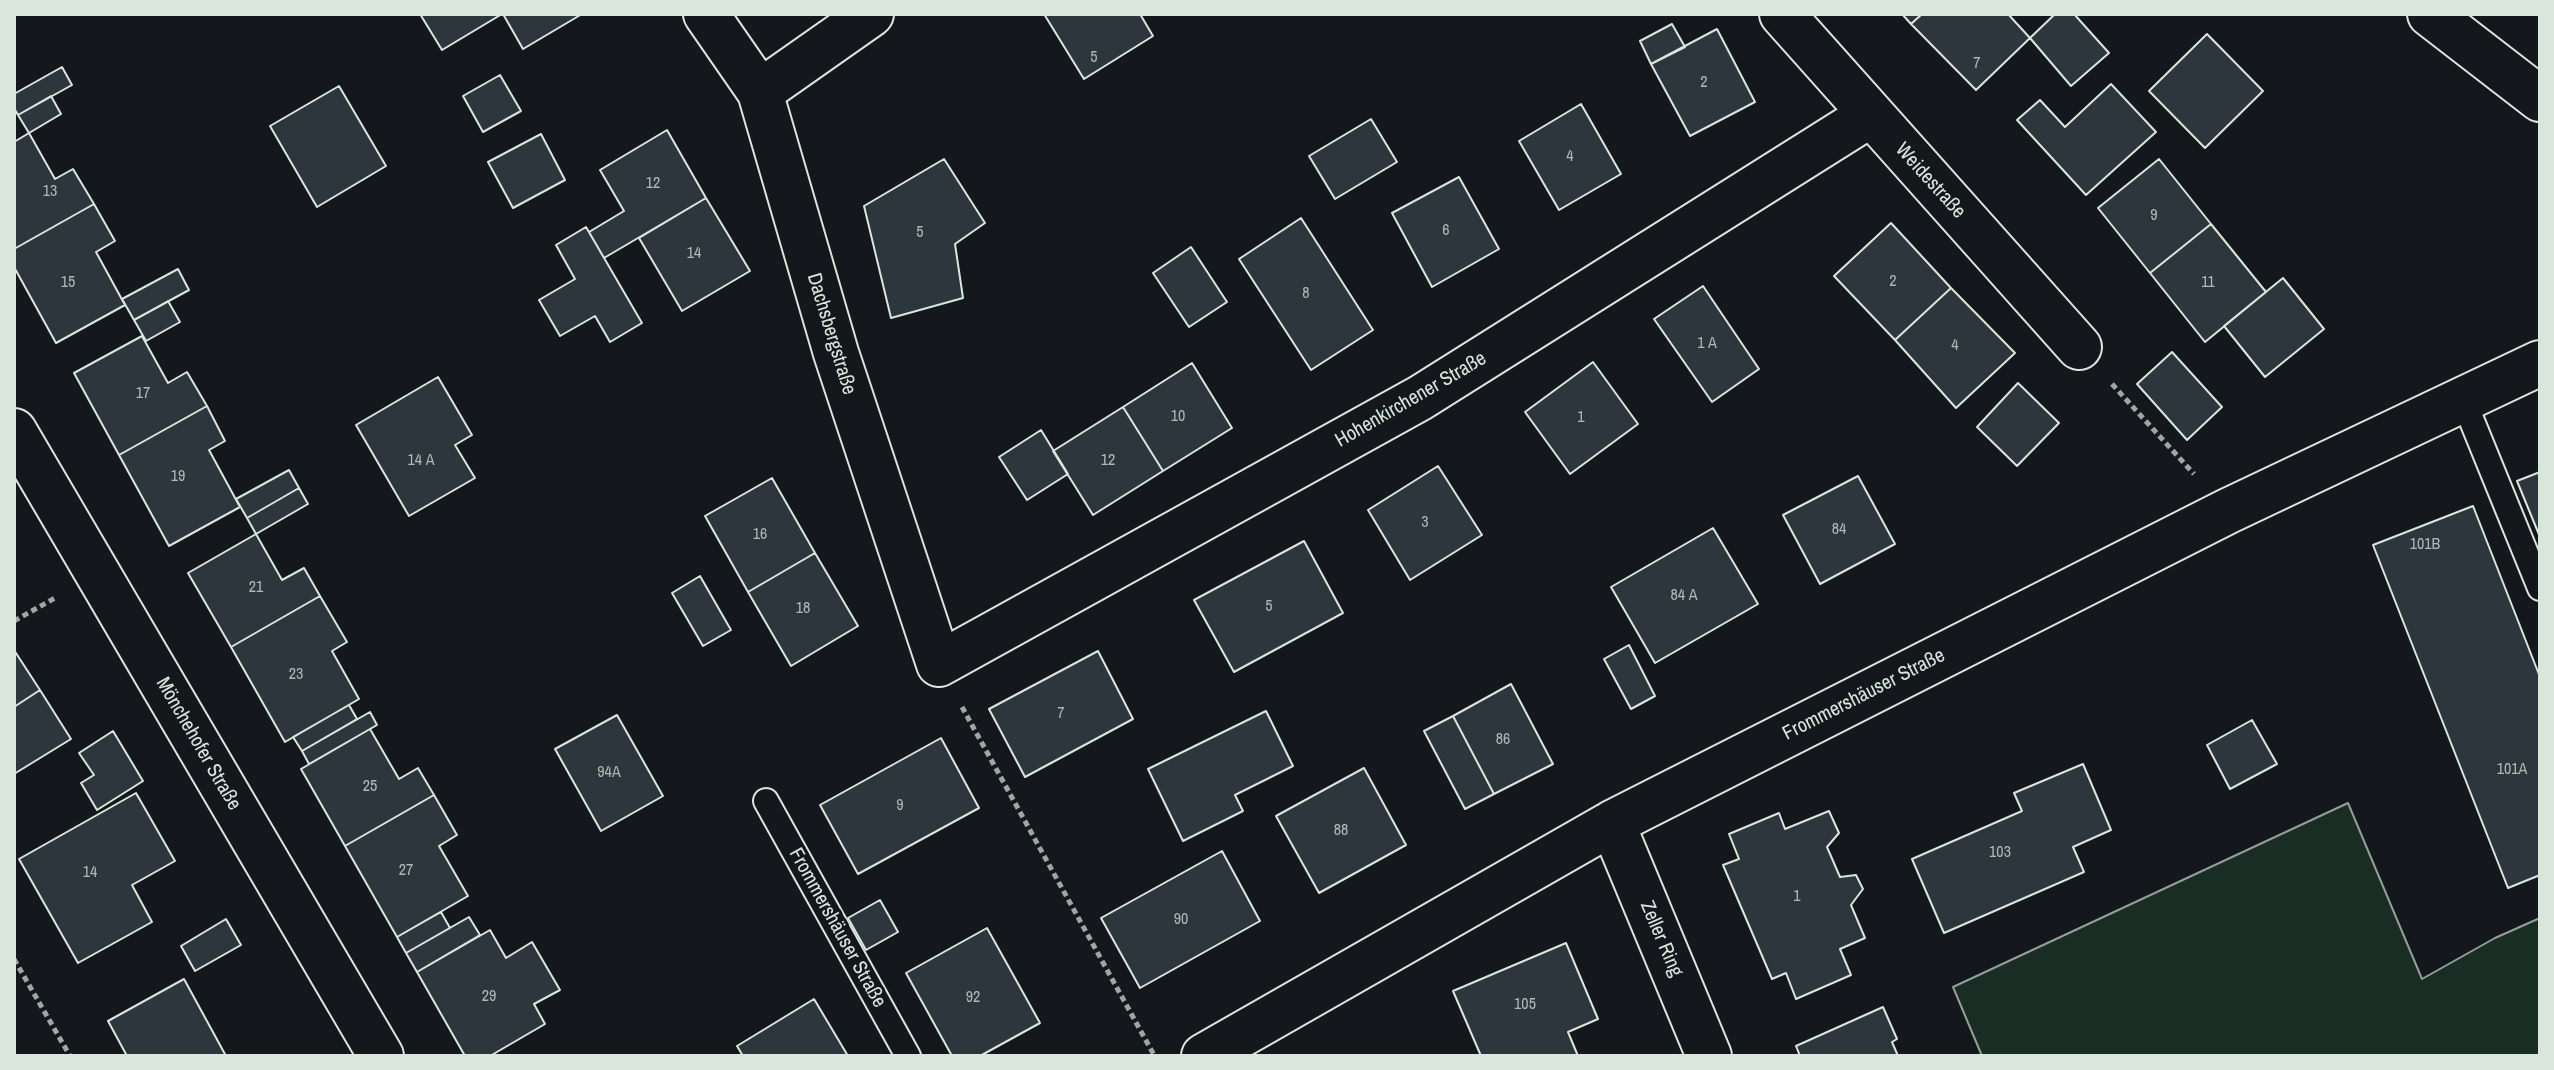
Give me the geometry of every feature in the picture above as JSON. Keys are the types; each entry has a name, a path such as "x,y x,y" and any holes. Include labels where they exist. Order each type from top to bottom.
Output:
{"street":[{"name":"Dachsbergstraße","path":"706,14 760,92 836,353 939,664"},
{"path":"760,92 871,14"},
{"name":"Weidestraße","path":"1782,14 2079,347"},
{"path":"2430,14 2540,99"},
{"name":"Hohenkirchener Straße","path":"939,664 1420,398 1870,115"},
{"name":"Frommershäuser Straße","path":"1204,1056 1612,823 2228,511 2540,363"},
{"name":"Mönchehofer Straße","path":"14,431 381,1056"},
{"name":"Zeller Ring","path":"1612,823 1709,1056"}],"lane":[{"path":"2463,399 2540,588"},
{"name":"Frommershäuser Straße","path":"766,801 908,1056"}],"path":[{"path":"2079,347 2228,511"},
{"path":"939,664 1154,1056"},
{"path":"14,959 70,1056"}],"green space":[{"path":"2348,803 2422,979 2495,938 2540,918 2540,1056 1982,1056 1953,987"}],"building":[{"path":"420,14 502,14 442,50"},
{"path":"503,14 582,14 523,49"},
{"path":"1044,14 1140,14 1153,36 1084,79"},
{"path":"1902,14 1922,14 1911,24"},
{"path":"1922,14 2008,14 2030,38 1976,90 1911,24"},
{"path":"2055,14 2074,14 2109,53 2071,86 2030,38"},
{"path":"1672,24 1685,47 1651,64 1640,41"},
{"path":"1717,29 1755,102 1690,136 1651,64"},
{"path":"2207,34 2263,91 2205,148 2149,91"},
{"path":"62,67 72,85 18,115 14,108 14,94"},
{"path":"500,75 521,111 483,132 463,96"},
{"path":"2111,84 2156,132 2086,195 2017,120 2040,100 2065,127"},
{"path":"339,86 386,166 317,207 270,126"},
{"path":"51,96 61,114 29,133 18,115"},
{"path":"1581,104 1621,174 1559,210 1519,141"},
{"path":"1371,119 1397,162 1335,199 1309,156"},
{"path":"667,130 706,198 604,258 589,232 624,211 600,170"},
{"path":"29,133 55,179 73,169 94,204 14,249 14,142"},
{"path":"541,134 565,180 513,208 488,162"},
{"path":"944,159 985,223 955,244 963,298 891,318 864,206"},
{"path":"2159,159 2211,224 2150,273 2098,208"},
{"path":"1459,177 1499,249 1432,287 1392,213"},
{"path":"706,198 750,271 682,311 639,238"},
{"path":"94,204 115,241 96,252 125,305 56,343 14,267 14,249"},
{"path":"1301,218 1373,330 1311,370 1239,259"},
{"path":"1891,223 1951,288 1895,340 1834,276"},
{"path":"2211,224 2266,292 2205,342 2150,273"},
{"path":"586,227 642,323 610,342 595,316 560,336 539,300 575,279 556,245"},
{"path":"1191,247 1227,302 1189,327 1153,273"},
{"path":"178,269 189,290 134,320 122,299"},
{"path":"2283,278 2324,329 2265,377 2224,326"},
{"path":"1703,286 1759,369 1712,402 1654,319"},
{"path":"1951,288 2015,353 1956,408 1895,340"},
{"path":"168,301 180,322 146,341 134,320"},
{"path":"142,336 168,383 187,372 207,406 119,455 74,373"},
{"path":"2172,352 2222,407 2187,440 2137,384"},
{"path":"1593,362 1638,424 1570,474 1525,412"},
{"path":"1192,363 1232,428 1163,471 1123,407"},
{"path":"438,377 472,435 455,445 475,478 409,516 356,425"},
{"path":"2018,383 2059,423 2017,466 1977,427"},
{"path":"207,406 225,441 209,450 240,507 169,546 119,455"},
{"path":"1123,407 1163,471 1093,515 1053,451"},
{"path":"1041,430 1068,474 1027,500 999,457"},
{"path":"1438,466 1482,535 1410,580 1368,510"},
{"path":"289,470 299,488 247,518 236,499"},
{"path":"2540,472 2540,537 2517,481"},
{"path":"1858,476 1895,544 1820,584 1783,515"},
{"path":"772,478 815,553 748,592 705,516"},
{"path":"299,488 308,504 256,534 247,518"},
{"path":"2473,506 2540,677 2540,875 2508,888 2373,545"},
{"path":"1713,528 1758,604 1655,663 1611,587"},
{"path":"256,534 282,580 304,568 320,596 231,647 188,573"},
{"path":"1304,541 1343,613 1234,672 1194,600"},
{"path":"815,553 858,626 791,666 748,592"},
{"path":"700,576 731,630 703,646 672,593"},
{"path":"320,596 347,642 332,651 359,699 285,742 231,647"},
{"path":"1629,645 1655,696 1631,709 1604,659"},
{"path":"14,650 40,690 14,707"},
{"path":"1098,651 1133,719 1025,777 989,709"},
{"path":"1511,684 1553,764 1494,794 1453,716"},
{"path":"40,690 71,739 14,774 14,707"},
{"path":"349,705 357,719 302,751 293,737"},
{"path":"1266,711 1293,766 1235,795 1243,811 1183,841 1148,769"},
{"path":"370,712 377,725 309,764 302,751"},
{"path":"617,715 663,796 601,831 555,749"},
{"path":"1453,716 1494,794 1465,809 1424,731"},
{"path":"2252,720 2277,764 2230,789 2207,745"},
{"path":"370,729 399,779 418,768 434,795 345,846 301,769"},
{"path":"113,731 143,781 97,810 81,783 94,775 79,753"},
{"path":"941,738 979,808 858,874 820,805"},
{"path":"2083,764 2111,830 2073,847 2084,872 1944,933 1912,859 2022,811 2014,793"},
{"path":"1364,768 1406,845 1319,893 1276,816"},
{"path":"136,793 175,861 132,885 152,922 78,963 19,859"},
{"path":"434,795 457,835 439,846 468,896 397,937 345,846"},
{"path":"1829,811 1839,833 1827,847 1840,877 1856,875 1863,889 1851,905 1865,938 1840,949 1851,975 1796,999 1786,973 1772,979 1723,865 1739,859 1729,834 1779,813 1785,829"},
{"path":"1222,851 1260,921 1140,988 1101,918"},
{"path":"880,900 898,932 866,950 848,918"},
{"path":"441,912 450,928 406,953 397,937"},
{"path":"469,917 480,935 417,972 406,953"},
{"path":"226,919 241,945 195,971 181,946"},
{"path":"987,928 1040,1023 980,1056 952,1056 906,973"},
{"path":"490,930 506,958 532,942 560,990 534,1004 545,1024 490,1056 465,1056 417,972"},
{"path":"1566,943 1598,1019 1568,1032 1578,1056 1481,1056 1453,991"},
{"path":"184,979 226,1056 127,1056 108,1021"},
{"path":"814,999 848,1056 743,1056 737,1046"},
{"path":"1883,1007 1897,1039 1892,1042 1898,1056 1800,1056 1796,1046"}]}
